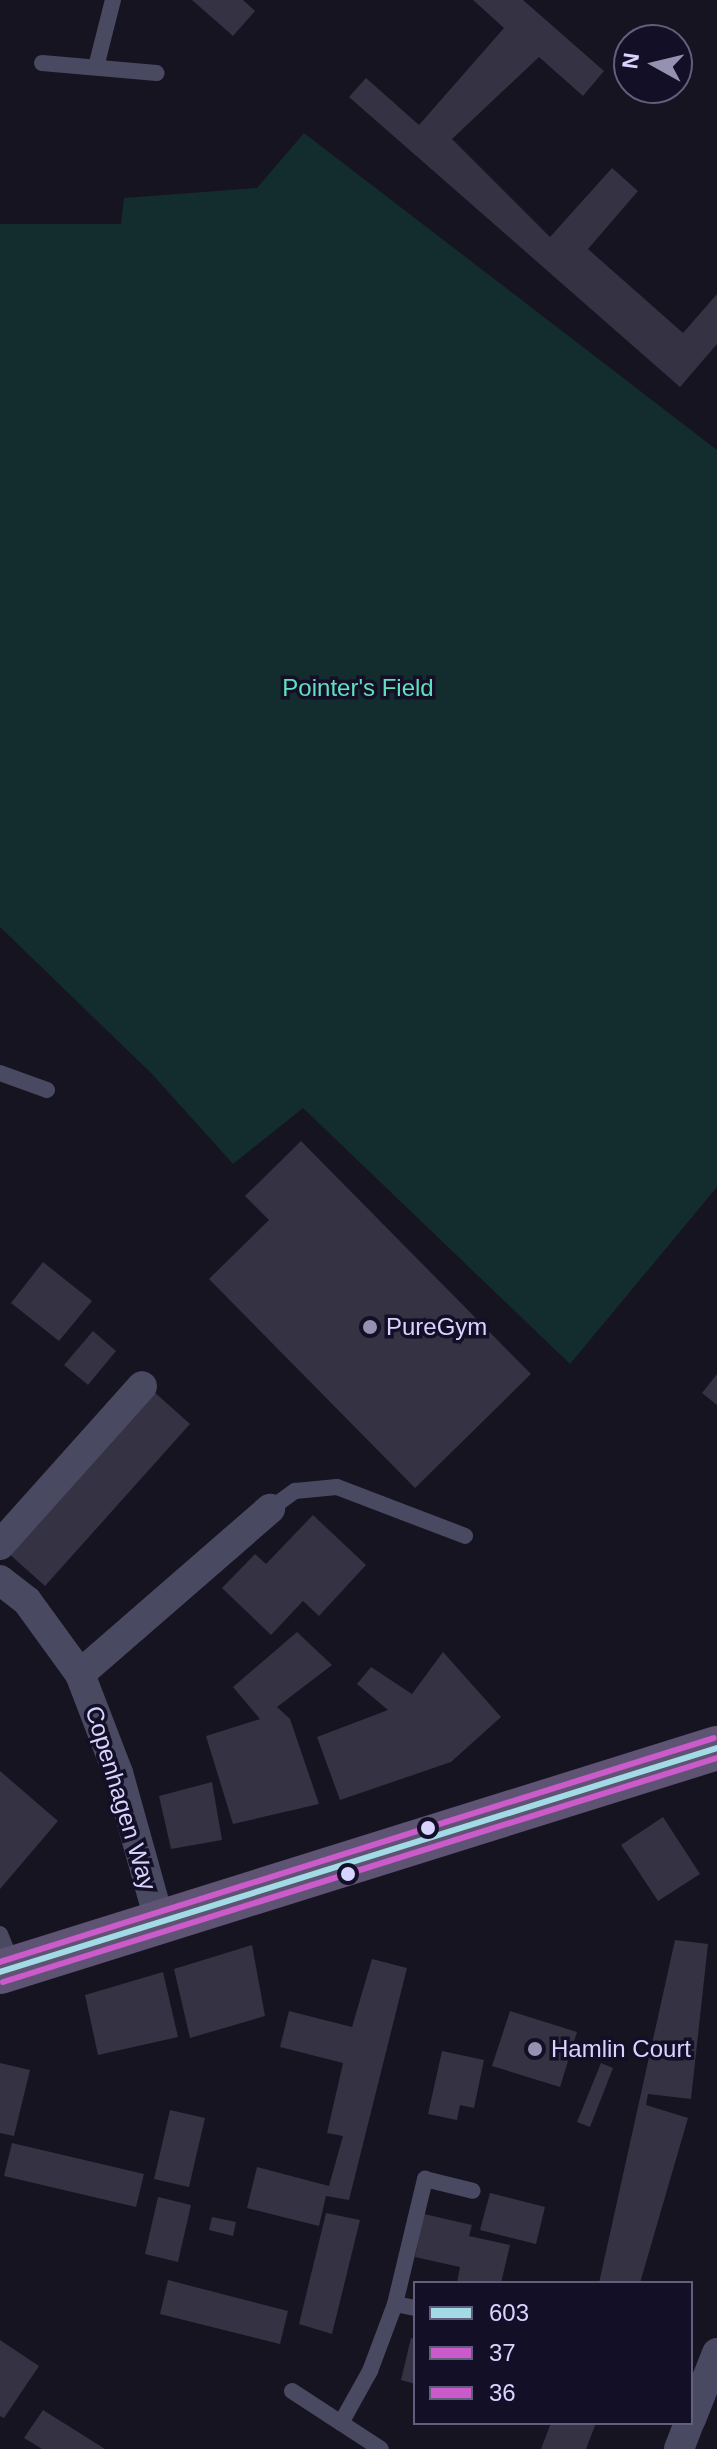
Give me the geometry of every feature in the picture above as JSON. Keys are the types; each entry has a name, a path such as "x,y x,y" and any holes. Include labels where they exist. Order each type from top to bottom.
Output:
{"main road":[{"path":"4,1958 160,1923 717,1748"}],"street":[{"path":"0,1545 142,1386"},
{"name":"Copenhagen Way","path":"80,1674 270,1509"},
{"name":"Copenhagen Way","path":"0,1580 27,1601 80,1674 118,1773 160,1923"},
{"path":"693,2413 717,2353"},
{"path":"679,2449 688,2425"}],"lane":[{"path":"96,67 113,0"},
{"path":"42,63 157,73"},
{"path":"0,1073 47,1090"},
{"path":"270,1509 295,1491 337,1487 465,1536"},
{"path":"341,2423 370,2371 395,2304 425,2179 473,2191"},
{"path":"395,2304 413,2308"},
{"path":"292,2391 381,2449"}],"green space":[{"name":"Pointer's Field","path":"304,133 717,450 717,1187 570,1364 303,1108 233,1164 152,1074 0,927 0,224 121,224 124,198 257,188"}],"building":[{"path":"192,0 243,0 255,11 233,36"},
{"path":"473,0 523,0 604,71 583,96 539,57 452,139 550,237 612,168 638,191 588,249 683,333 717,294 717,344 680,387 349,97 366,78 419,125 504,28"},
{"name":"PureGym","path":"301,1141 531,1374 415,1488 209,1279 269,1220 245,1196"},
{"path":"43,1262 92,1301 59,1341 11,1303"},
{"path":"93,1331 116,1351 88,1385 64,1365"},
{"path":"717,1374 717,1405 702,1393"},
{"path":"152,1390 190,1424 45,1586 7,1552"},
{"path":"313,1515 366,1565 319,1616 303,1601 271,1635 222,1588 255,1554 266,1564"},
{"path":"297,1632 332,1665 277,1707 290,1719 319,1804 233,1824 206,1736 260,1719 233,1687"},
{"path":"443,1652 501,1717 451,1762 340,1800 317,1737 388,1710 357,1684 371,1667 412,1694"},
{"path":"0,1771 58,1821 0,1889"},
{"path":"212,1782 222,1840 171,1849 159,1796"},
{"path":"663,1817 700,1874 658,1901 621,1845"},
{"path":"675,1940 708,1944 691,2099 648,2094 646,2105 688,2118 641,2281 599,2281"},
{"path":"252,1945 265,2016 190,2038 174,1969"},
{"path":"372,1959 407,1968 349,2200 326,2196 319,2226 247,2208 257,2167 329,2186 343,2136 327,2133 343,2063 280,2047 289,2011 352,2027"},
{"path":"163,1972 178,2037 98,2055 85,1995"},
{"name":"Hamlin Court","path":"510,2011 577,2032 560,2087 492,2066"},
{"path":"442,2051 484,2060 474,2108 460,2105 457,2120 428,2114"},
{"path":"0,2063 30,2070 14,2136 0,2133"},
{"path":"601,2063 613,2068 590,2127 577,2122"},
{"path":"170,2110 205,2118 189,2187 154,2179"},
{"path":"12,2143 144,2174 136,2207 4,2176"},
{"path":"490,2193 545,2207 536,2244 480,2230"},
{"path":"158,2197 191,2205 178,2262 145,2254"},
{"path":"326,2213 360,2220 332,2334 299,2324"},
{"path":"424,2214 472,2225 469,2236 510,2245 501,2281 457,2281 460,2267 415,2257"},
{"path":"212,2217 236,2222 233,2236 209,2230"},
{"path":"168,2280 288,2311 280,2344 160,2314"},
{"path":"411,2338 413,2338 413,2383 401,2380"},
{"path":"0,2340 39,2366 4,2418 0,2416"},
{"path":"43,2410 105,2449 42,2449 24,2438"},
{"path":"550,2425 595,2425 586,2449 541,2449"}],"transit line":[{"name":"36","path":"0,1962 714,1738"},
{"name":"603","path":"0,1972 717,1748"},
{"name":"37","path":"3,1982 717,1758"}],"place":[{"name":"PureGym","path":"370,1327"},
{"name":"Hamlin Court","path":"535,2049"}]}
